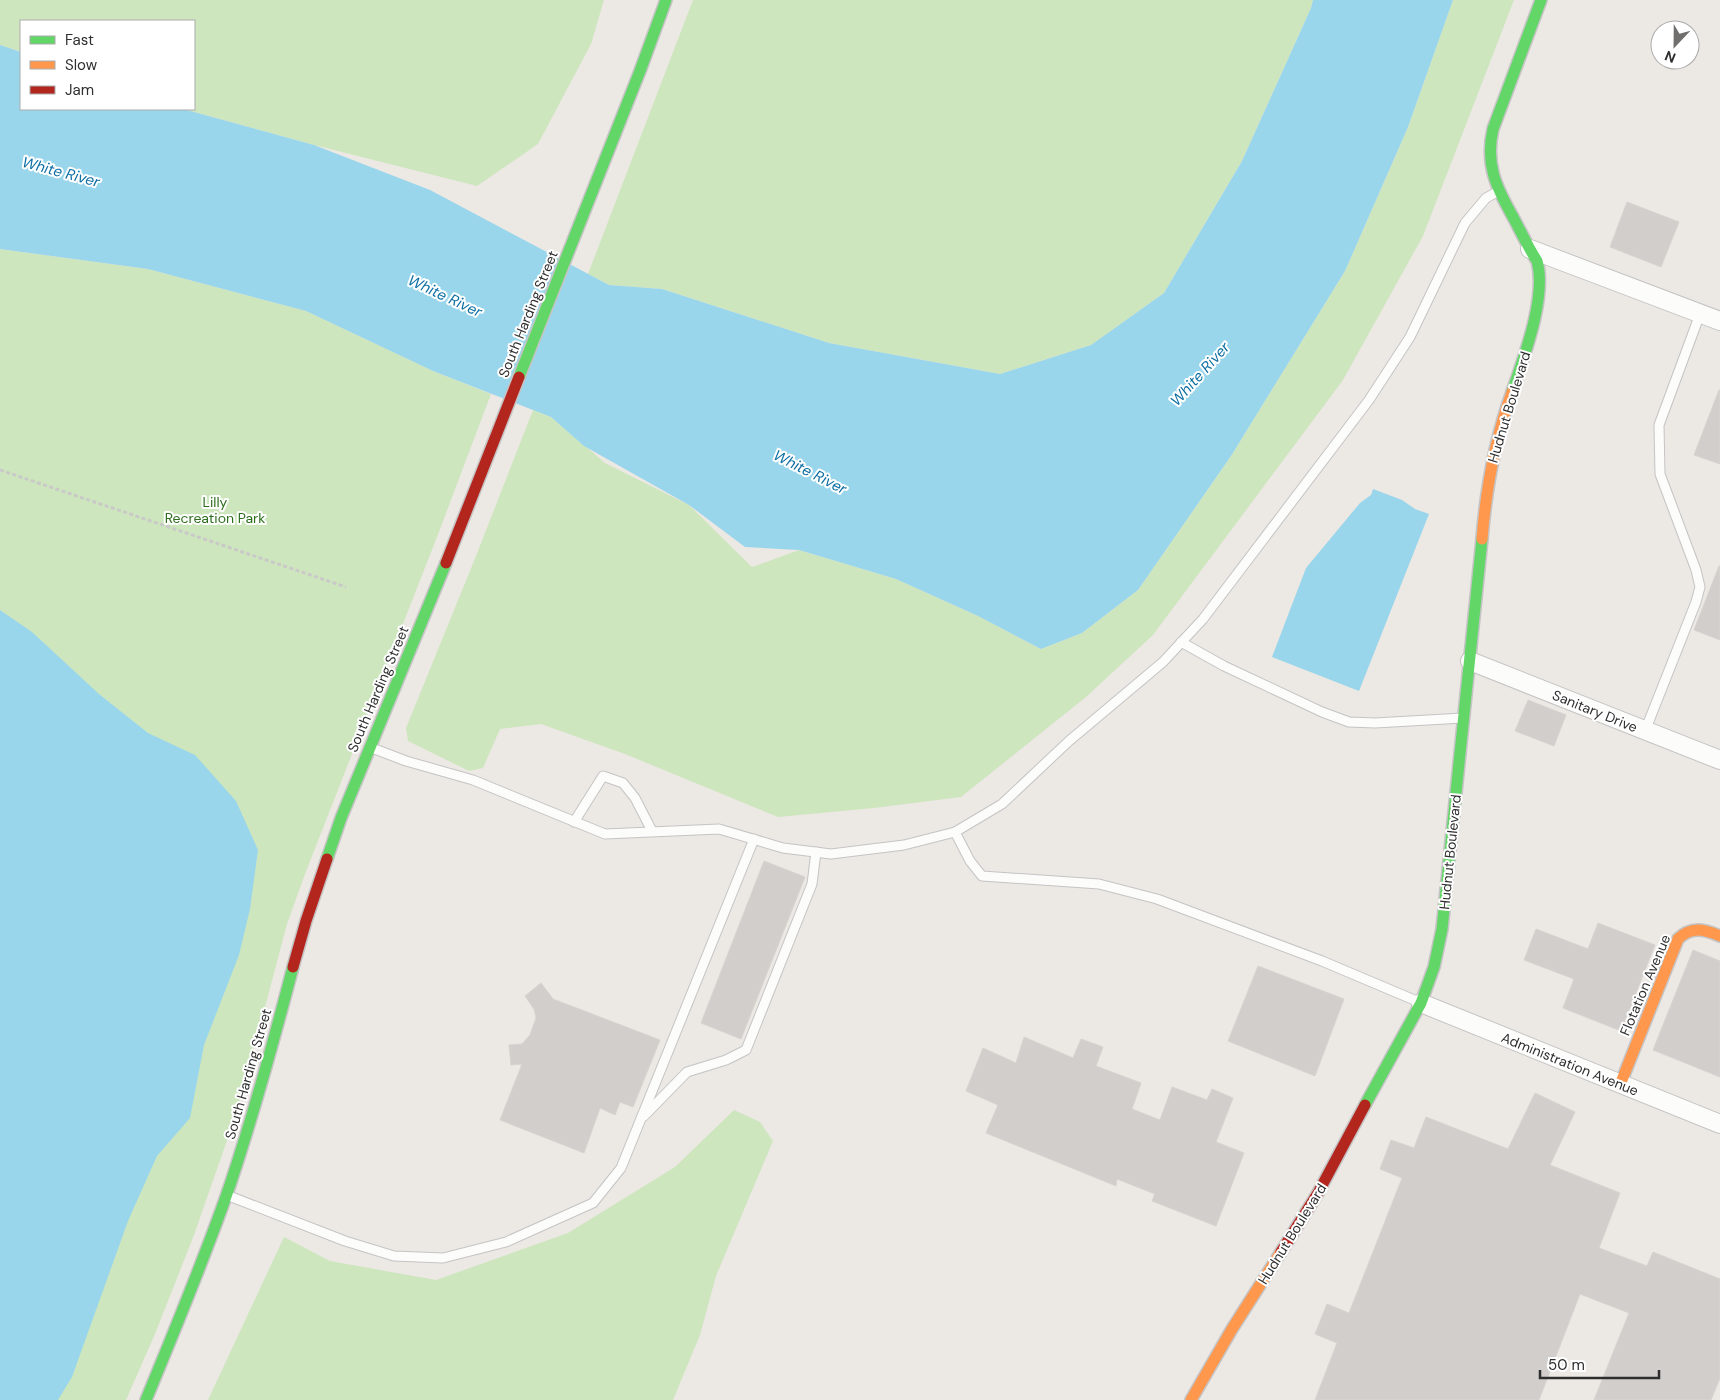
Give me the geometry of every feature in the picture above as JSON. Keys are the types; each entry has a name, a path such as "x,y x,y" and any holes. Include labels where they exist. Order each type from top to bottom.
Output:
{"street":[{"name":"South Harding Street","path":"146,1400 206,1253 227,1195 257,1101 311,906 338,825 429,605 640,72 666,0"},
{"name":"Hudnut Boulevard","path":"1190,1400 1232,1329 1318,1194 1347,1137 1421,1003 1432,978 1441,934 1486,493 1503,417 1527,346 1540,288 1540,272 1537,261 1499,191 1489,159 1491,135 1541,0"},
{"path":"1530,249 1720,321"},
{"name":"Sanitary Drive","path":"1470,661 1720,760"},
{"name":"Flotation Avenue","path":"1620,1085 1678,939 1686,931 1698,928 1720,936"},
{"name":"Administration Avenue","path":"1421,1003 1720,1124"}],"lane":[{"path":"370,747 406,761 473,780 604,834 719,829 783,848 831,854 904,846 955,832 1002,804 1069,741 1163,662 1203,619 1369,400 1410,337 1465,223 1486,198 1499,191"},
{"path":"1645,730 1700,588 1696,570 1660,474 1659,425 1700,314"},
{"path":"1181,642 1224,666 1322,712 1349,722 1375,723 1464,718"},
{"path":"574,822 603,776 623,783 635,798 652,831"},
{"path":"955,832 970,861 982,876 1099,884 1158,900 1322,961 1421,1003"},
{"path":"227,1195 345,1241 394,1256 443,1258 506,1242 593,1203 620,1168 754,839"},
{"path":"641,1119 687,1072 726,1060 746,1050 812,884 816,852"}],"path":[{"path":"0,470 346,587"}],"green space":[{"path":"0,0 604,0 591,44 538,144 477,186 314,145 187,110 195,110 195,20 20,20 20,52 0,45"},
{"path":"693,0 1313,0 1242,161 1164,293 1091,345 1000,374 829,343 662,289 609,285 588,274"},
{"path":"1453,0 1514,0 1423,236 1343,380 1153,635 1086,697 961,797 778,817 625,754 541,724 500,729 483,768 469,771 408,741 406,728 533,410 551,417 605,463 689,505 752,567 799,550 896,579 978,616 1041,649 1082,633 1138,590 1231,456 1345,271 1408,127"},
{"name":"Lilly Recreation Park","path":"0,249 148,269 306,311 433,371 491,394 305,874 287,924 238,1109 194,1235 155,1334 126,1400 0,1400"},
{"path":"734,1110 760,1122 773,1141 716,1276 700,1335 673,1400 208,1400 284,1237 330,1261 436,1280 568,1233 675,1167"}],"water":[{"name":"White River","path":"1313,0 1453,0 1408,127 1345,271 1231,456 1138,590 1082,633 1041,649 978,616 896,579 799,550 745,547 689,505 584,446 551,417 433,371 306,311 148,269 0,249 0,45 20,52 20,110 187,110 314,145 430,190 609,285 662,289 829,343 1000,374 1091,345 1164,293 1242,161"},
{"path":"1373,489 1402,500 1415,509 1429,514 1359,691 1272,657 1306,568 1360,503 1371,495"},
{"path":"0,610 32,632 99,694 148,733 195,755 236,801 258,850 250,909 239,955 204,1045 190,1118 157,1156 128,1221 72,1377 58,1400 0,1400"}],"building":[{"path":"1627,202 1679,222 1661,267 1610,247"},
{"path":"1720,390 1720,464 1694,455"},
{"path":"1720,566 1720,640 1694,630"},
{"path":"1528,700 1566,715 1554,746 1515,731"},
{"path":"764,861 805,877 741,1039 701,1023"},
{"path":"1598,923 1655,945 1621,1031 1563,1008 1574,979 1524,960 1536,929 1588,949"},
{"path":"1693,950 1720,961 1720,1077 1653,1050"},
{"path":"1258,966 1344,999 1315,1076 1228,1041"},
{"path":"541,983 553,999 660,1040 633,1107 620,1102 615,1115 600,1108 584,1153 500,1120 522,1064 511,1065 509,1045 522,1044 530,1035 536,1018 534,1009 525,996"},
{"path":"1024,1037 1073,1058 1081,1039 1103,1047 1096,1066 1141,1083 1132,1109 1160,1120 1172,1087 1207,1100 1212,1089 1233,1098 1216,1142 1244,1153 1216,1226 1152,1201 1155,1194 1117,1179 1116,1186 986,1133 998,1105 966,1091 983,1048 1016,1063"},
{"path":"1535,1093 1575,1112 1550,1165 1620,1193 1599,1248 1647,1266 1653,1252 1720,1279 1720,1378 1711,1400 1594,1400 1629,1313 1580,1294 1539,1400 1315,1400 1337,1343 1315,1334 1327,1304 1349,1313 1402,1178 1380,1169 1391,1140 1414,1148 1426,1117 1508,1149"}],"traffic: fast":[{"path":"519,377 640,71 666,0"},
{"path":"1512,392 1533,327 1537,309 1539,276 1537,261 1497,185 1490,153 1493,129 1541,0"},
{"path":"1365,1105 1421,1003 1434,967 1442,929 1482,539"},
{"path":"327,859 341,818 446,563"},
{"path":"146,1400 200,1266 230,1185 293,967"}],"traffic: slow":[{"path":"1482,539 1492,464 1512,392"},
{"path":"1620,1085 1678,939 1693,930 1703,930 1720,936"},
{"path":"1191,1400 1232,1329 1281,1252"}],"traffic: jam":[{"path":"446,563 519,377"},
{"path":"293,967 327,859"},
{"path":"1281,1252 1318,1193 1365,1105"}]}
